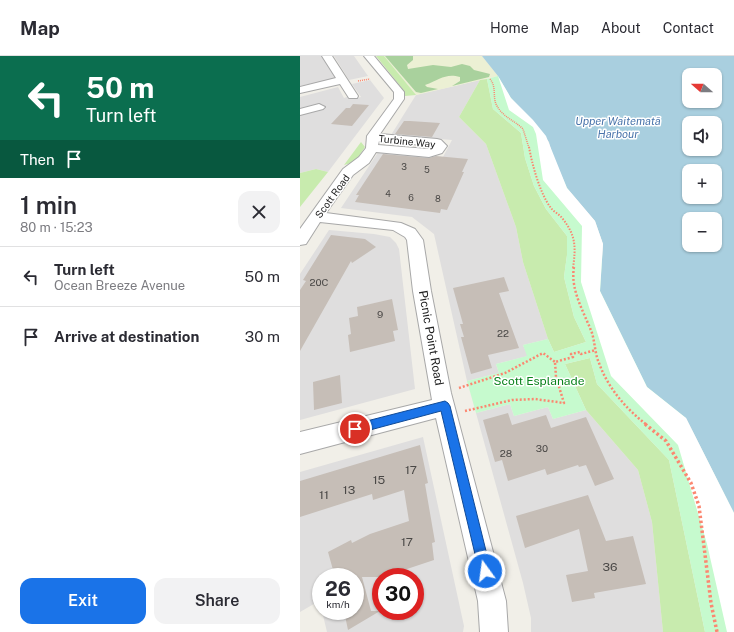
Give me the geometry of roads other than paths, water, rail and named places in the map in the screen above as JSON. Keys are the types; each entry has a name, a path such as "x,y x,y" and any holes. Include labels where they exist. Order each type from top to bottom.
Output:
{"street":[{"path":"327,56 353,96"},
{"name":"Scott Road","path":"300,240 348,172 364,160 372,143 399,99 399,92 369,56"},
{"path":"300,90 343,80"},
{"path":"300,112 320,107"},
{"name":"Picnic Point Road","path":"316,217 396,226 410,233 415,240 423,298 445,406 492,601 494,632"},
{"path":"300,443 445,406"}],"water":[{"name":"Upper Waitematā Harbour","path":"482,56 734,56 734,513 686,418 647,387 600,291 603,244 595,221 567,188 552,154 549,142 511,98 498,76"}],"park label":[{"name":"Scott Esplanade","path":"539,381"}]}
